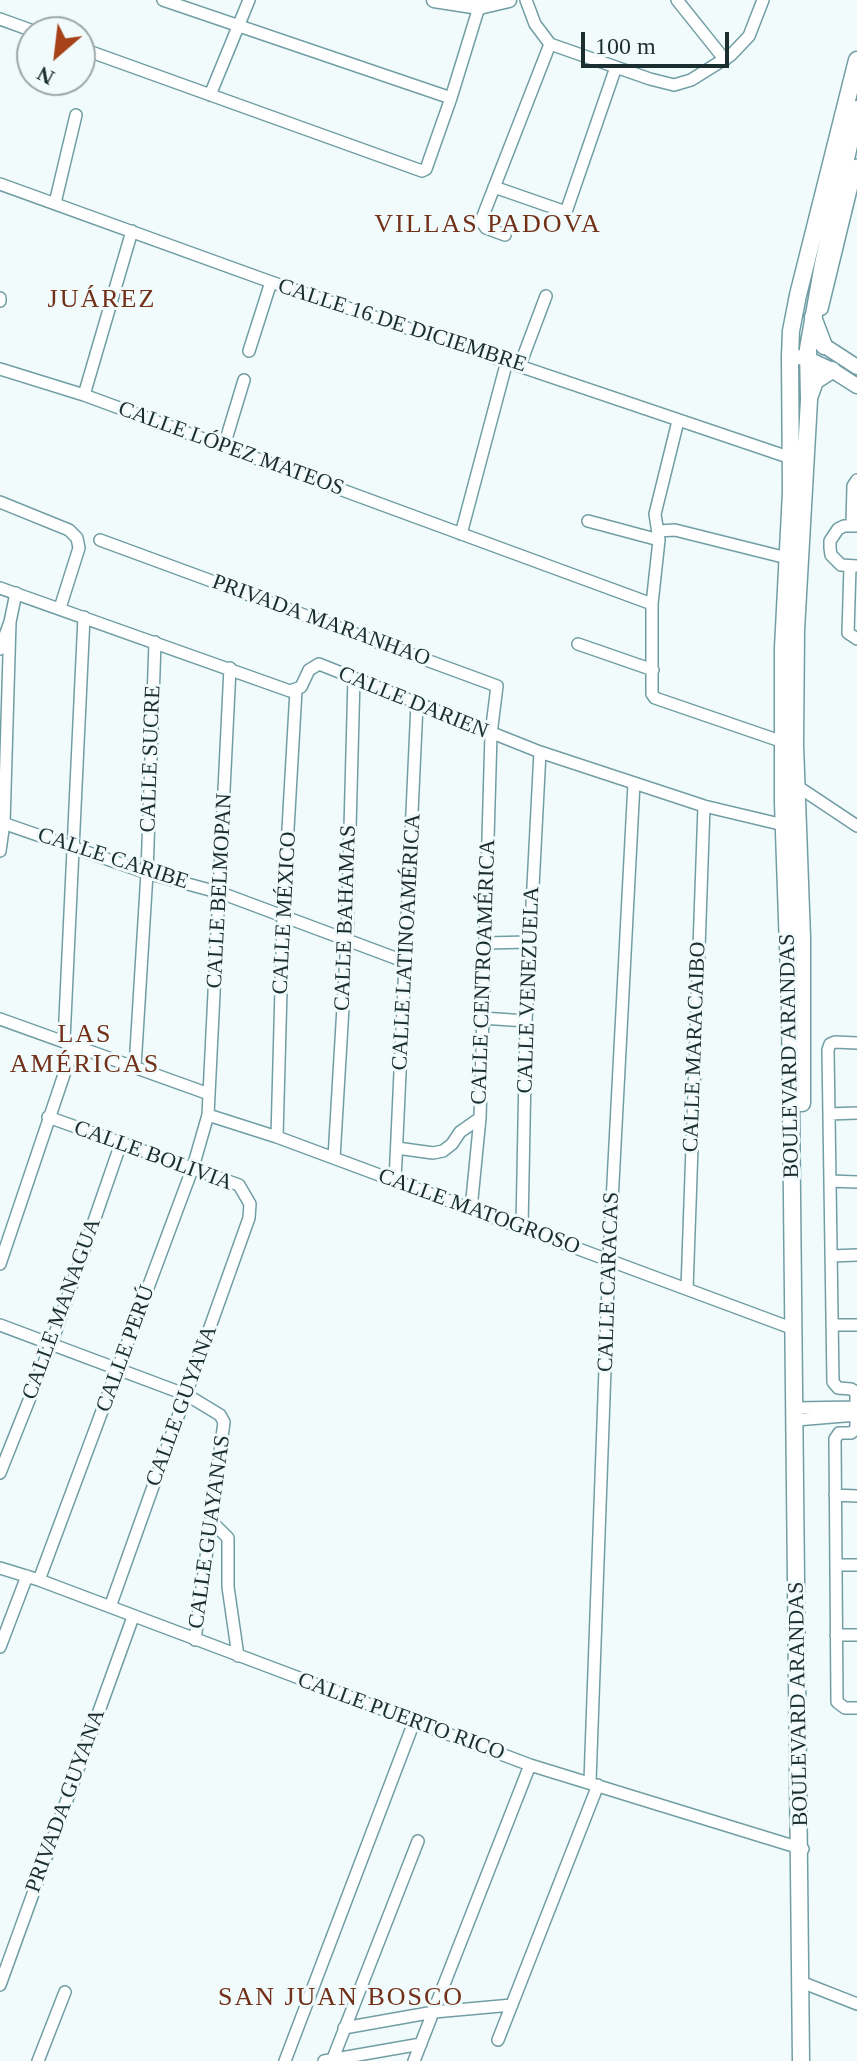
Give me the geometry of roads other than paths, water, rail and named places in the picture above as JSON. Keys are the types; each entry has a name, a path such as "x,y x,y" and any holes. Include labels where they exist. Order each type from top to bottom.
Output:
{"main road":[{"name":"BOULEVARD ARANDAS","path":"809,2061 805,1983 796,942 789,780 796,630 798,460 790,356 791,331 856,64"},
{"name":"BOULEVARD ARANDAS","path":"789,744 783,648 787,558 798,460 809,400 808,359 823,264 857,109"},
{"path":"823,264 836,250"},
{"path":"813,327 824,346"},
{"path":"809,400 815,381 832,370"},
{"name":"BOULEVARD ARANDAS","path":"796,942 794,1329 799,1414"},
{"name":"BOULEVARD ARANDAS","path":"801,2061 805,1983"}],"street":[{"path":"163,0 451,98"},
{"path":"210,95 249,0"},
{"path":"434,0 479,7 509,0"},
{"path":"526,0 535,24 550,44 674,85 691,80 725,60 749,36 763,0"},
{"path":"677,0 725,60"},
{"path":"96,54 422,171 425,170 451,98 479,7"},
{"path":"505,235 486,228 481,221 550,44"},
{"path":"494,187 566,212 616,67"},
{"path":"55,203 76,115"},
{"path":"791,331 813,327 857,165"},
{"name":"CALLE 16 DE DICIEMBRE","path":"0,184 271,282 798,460"},
{"path":"84,395 132,231"},
{"path":"249,351 271,282"},
{"path":"520,365 546,296"},
{"path":"824,346 857,367"},
{"path":"790,356 808,359 857,386"},
{"path":"461,534 507,361"},
{"name":"CALLE LÓPEZ MATEOS","path":"0,369 84,395 652,604"},
{"path":"224,446 244,380"},
{"path":"678,421 655,514 659,535 652,604 653,696 789,744"},
{"path":"857,480 853,486 854,526 838,529 830,541 835,561 854,567 848,633 857,639"},
{"path":"0,502 69,530 77,538 79,548 60,608"},
{"path":"588,521 659,535 675,530 787,558"},
{"name":"PRIVADA MARANHAO","path":"100,540 497,686 491,734"},
{"path":"0,588 290,691 296,690"},
{"path":"0,649 16,593"},
{"path":"0,1264 69,1042 84,617"},
{"path":"0,851 10,622"},
{"name":"CALLE SUCRE","path":"135,1067 147,873 155,642"},
{"path":"578,644 653,670"},
{"name":"CALLE DARIEN","path":"296,690 301,687 309,670 319,664 540,752 704,806 790,826"},
{"name":"CALLE BELMOPAN","path":"208,1115 230,668"},
{"name":"CALLE BAHAMAS","path":"334,1158 347,940 354,678"},
{"name":"CALLE MÉXICO","path":"277,1137 283,916 296,690"},
{"name":"CALLE LATINOAMÉRICA","path":"395,1181 417,704"},
{"name":"CALLE CENTROAMÉRICA","path":"471,1209 480,1118 491,734"},
{"name":"CALLE VENEZUELA","path":"522,1227 526,1021 540,752"},
{"path":"789,780 857,826"},
{"name":"CALLE CARACAS","path":"498,2040 594,1783 609,1259 634,783"},
{"name":"CALLE MARACAIBO","path":"687,1289 704,806"},
{"name":"CALLE CARIBE","path":"2,822 147,873 221,893 406,962"},
{"path":"486,943 529,942"},
{"path":"482,1018 526,1021"},
{"path":"0,1019 209,1094"},
{"path":"857,1043 830,1044 829,1114 833,1382 838,1388 854,1390 856,1406 853,1432 839,1433 835,1439 837,1702 857,1708"},
{"path":"829,1114 857,1113"},
{"name":"CALLE MATOGROSO","path":"208,1115 277,1137 794,1329"},
{"name":"CALLE PERÚ","path":"39,1580 120,1368 193,1167 208,1115"},
{"name":"CALLE BOLIVIA","path":"48,1117 239,1185 250,1204"},
{"path":"397,1148 433,1153 443,1151 460,1132 480,1118"},
{"name":"CALLE MANAGUA","path":"0,1473 51,1345 121,1143"},
{"path":"830,1181 857,1182"},
{"name":"CALLE GUYANA","path":"110,1607 249,1218 250,1204"},
{"path":"831,1256 857,1255"},
{"path":"0,1325 187,1395"},
{"path":"832,1325 857,1325"},
{"name":"CALLE GUAYANAS","path":"187,1395 220,1415 224,1422 195,1640"},
{"path":"799,1414 856,1406"},
{"path":"799,1414 856,1416"},
{"path":"835,1495 857,1496"},
{"path":"212,1522 228,1538 228,1587 238,1656"},
{"path":"836,1565 857,1565"},
{"name":"CALLE PUERTO RICO","path":"0,1568 530,1765 804,1850"},
{"path":"0,1647 27,1576"},
{"name":"PRIVADA GUYANA","path":"0,1985 133,1617"},
{"path":"836,1635 857,1635"},
{"path":"285,2061 414,1722"},
{"path":"414,2061 530,1765"},
{"path":"329,2060 418,1841"},
{"path":"805,1983 857,2004"},
{"path":"38,2061 65,1992"},
{"path":"344,2028 434,2012 512,2005"},
{"path":"329,2060 421,2044"}],"district":[{"name":"VILLAS PADOVA","path":"488,225"},
{"name":"JUÁREZ","path":"102,300"},
{"name":"LAS AMÉRICAS","path":"85,1050"},
{"name":"SAN JUAN BOSCO","path":"341,1998"}]}
